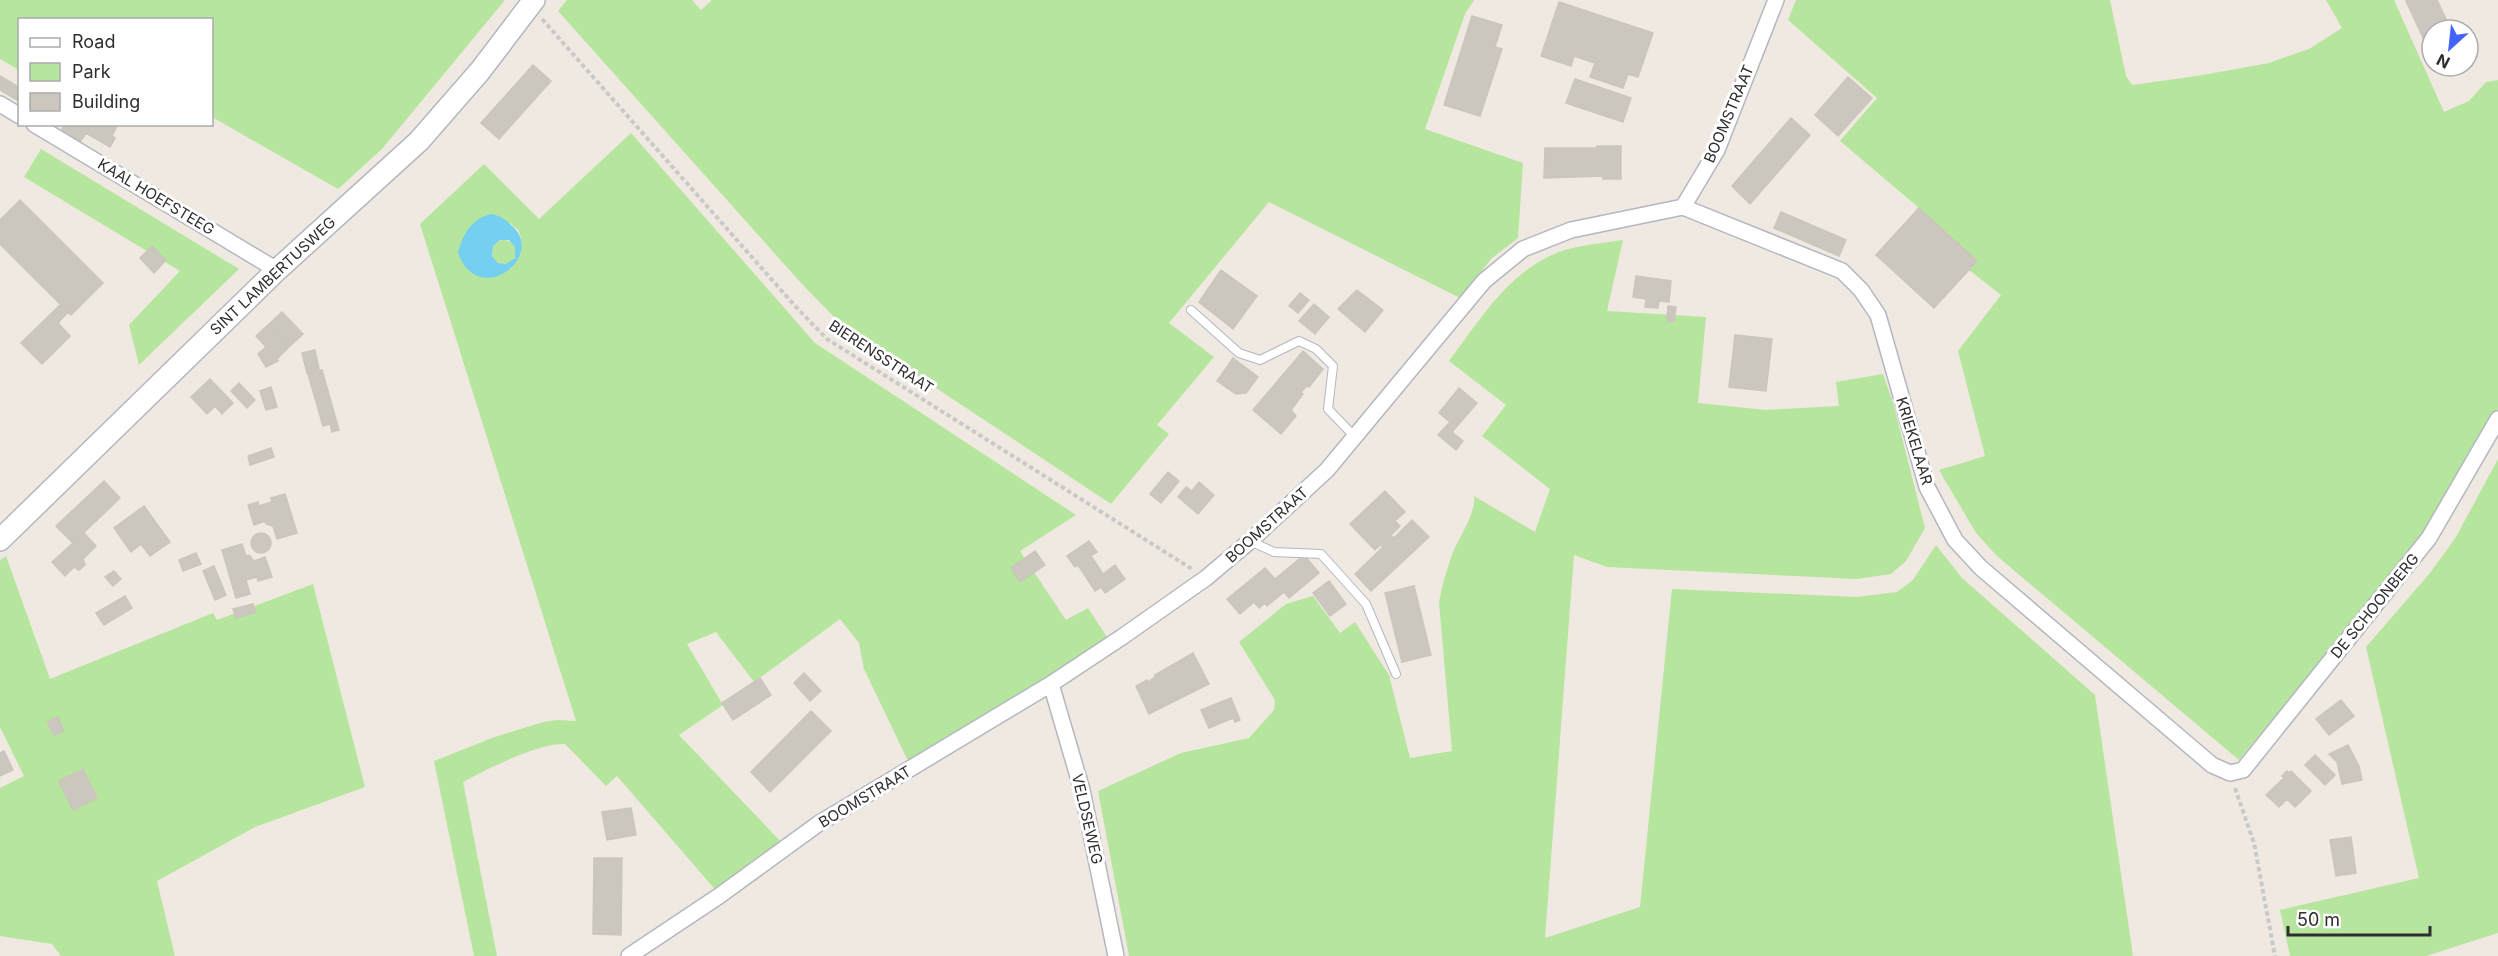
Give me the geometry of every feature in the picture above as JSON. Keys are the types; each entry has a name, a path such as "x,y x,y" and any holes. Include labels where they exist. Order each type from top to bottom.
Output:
{"street":[{"name":"BOOMSTRAAT","path":"629,956 719,896 818,825 1051,684 1206,578 1250,542 1327,471 1484,281 1523,249 1571,230 1683,207 1717,150 1776,0"},
{"name":"SINT LAMBERTUSWEG","path":"0,540 277,270 419,141 480,71 532,3"},
{"path":"0,104 18,115"},
{"name":"KAAL HOEFSTEEG","path":"37,126 277,270"},
{"name":"KRIEKELAAR","path":"1683,207 1842,271 1861,290 1878,315 1927,487 1955,540 1981,568 2212,765 2230,773"},
{"name":"DE SCHOONBERG","path":"2230,773 2243,770 2429,538 2498,419"},
{"name":"VELDSEWEG","path":"1051,684 1082,790 1116,956"}],"lane":[{"path":"1191,310 1239,353 1260,360 1299,340 1316,349 1332,366 1328,409 1355,437"},
{"path":"1250,542 1274,552 1321,554 1366,604 1396,674"}],"path":[{"name":"BIERENSSTRAAT","path":"532,3 795,306 827,339 1206,578"},
{"path":"2230,773 2254,843 2275,956"}],"green space":[{"path":"0,0 505,0 382,149 338,189 213,118 213,18 18,18 18,69 0,59"},
{"path":"567,0 692,0 701,10 712,0 1474,0 1465,14 1425,129 1523,163 1518,238 1492,258 1460,298 1269,202 1169,323 1214,357 1157,425 1169,434 1111,504 844,327 801,283 558,11"},
{"path":"1796,0 2110,0 2126,76 2132,85 2269,63 2309,49 2342,28 2326,0 2394,0 2420,58 2420,78 2429,78 2444,112 2469,101 2486,82 2498,80 2498,409 2433,527 2239,760 1997,556 1976,533 1939,470 1985,456 1958,351 2001,295 1908,222 1918,207 1840,141 1877,98 1788,20"},
{"path":"631,133 815,343 1076,515 1020,551 1066,620 1088,608 1109,640 909,763 864,669 859,643 840,619 754,682 716,632 687,644 723,705 679,735 783,844 719,894 617,776 606,786 565,744 542,747 528,752 463,782 497,956 474,956 434,761 492,738 543,722 576,721 420,224 484,164 539,219","holes":["510,223 519,231 522,243 511,269 458,253"]},
{"path":"41,149 239,269 139,365 129,325 180,271 24,177"},
{"path":"504,240 513,243 516,252 513,261 504,264 495,261 492,252 495,243"},
{"path":"1623,240 1607,311 1706,317 1698,403 1766,410 1839,406 1836,382 1883,374 1894,406 1925,528 1906,561 1891,574 1857,579 1607,567 1574,555 1545,938 1640,907 1672,589 1857,597 1897,592 1913,580 1936,545 1962,578 2095,695 2133,956 1129,956 1098,791 1181,753 1249,738 1274,710 1275,700 1239,642 1286,604 1313,596 1340,633 1355,622 1389,675 1410,758 1452,751 1439,602 1453,552 1473,509 1474,496 1535,532 1550,489 1482,436 1506,405 1449,361 1497,298 1525,271 1559,252"},
{"path":"2498,459 2498,933 2426,956 2290,956 2280,910 2419,878 2366,647 2430,573 2456,537"},
{"path":"6,556 50,679 213,613 217,620 313,584 365,787 255,827 157,881 175,956 61,956 52,944 0,936 0,788 24,776 0,727 0,560"}],"water":[{"path":"497,215 511,225 520,237 521,250 516,262 506,272 494,277 480,277 468,269 458,253 469,228 484,216","holes":["500,240 509,240 515,247 515,258 506,264 498,263 492,256 493,246"]}],"building":[{"path":"2437,0 2445,18 2420,18 2420,31 2406,1"},
{"path":"1559,2 1653,33 1638,77 1628,74 1623,88 1590,77 1595,63 1574,56 1571,66 1541,56"},
{"path":"1472,16 1502,25 1495,47 1502,49 1480,116 1444,105"},
{"path":"533,65 551,81 499,139 481,123"},
{"path":"0,76 18,87 18,101 0,90"},
{"path":"1848,77 1872,98 1838,136 1815,115"},
{"path":"1575,79 1631,98 1623,122 1566,103"},
{"path":"1791,118 1810,135 1750,204 1732,186"},
{"path":"64,126 117,126 112,136 115,138 110,147 86,133 80,142 61,131"},
{"path":"1597,146 1621,146 1621,179 1603,179 1603,176 1544,178 1545,148 1597,148"},
{"path":"20,200 103,283 71,315 0,244 0,220"},
{"path":"1919,208 1977,261 1934,308 1876,255"},
{"path":"1781,212 1846,240 1839,256 1774,228"},
{"path":"152,246 166,260 154,273 140,258"},
{"path":"1221,270 1257,296 1233,329 1199,302"},
{"path":"1636,276 1671,281 1669,302 1659,301 1658,308 1645,307 1646,299 1633,297"},
{"path":"1357,290 1383,310 1365,332 1338,309"},
{"path":"1300,293 1309,300 1298,313 1289,306"},
{"path":"1314,304 1329,317 1315,334 1299,321"},
{"path":"60,305 68,312 58,323 70,336 42,364 21,343"},
{"path":"1668,306 1676,307 1674,322 1667,321"},
{"path":"282,312 303,334 290,346 269,324"},
{"path":"269,324 290,346 277,359 278,361 266,367 258,354 266,347 256,336"},
{"path":"1735,335 1772,339 1766,391 1729,387"},
{"path":"315,350 319,369 307,373 302,353"},
{"path":"1303,351 1323,369 1309,387 1307,386 1301,392 1303,394 1291,410 1296,416 1281,434 1253,410"},
{"path":"1233,358 1258,377 1246,393 1236,394 1217,381"},
{"path":"322,370 339,430 332,432 330,424 323,426 308,374"},
{"path":"210,379 233,403 222,414 215,406 207,414 191,397"},
{"path":"239,383 255,400 247,408 231,391"},
{"path":"271,387 277,407 266,410 260,391"},
{"path":"1459,388 1477,403 1452,432 1463,441 1456,450 1438,435 1450,422 1439,413"},
{"path":"271,448 274,457 250,465 248,456"},
{"path":"1168,472 1179,481 1161,503 1150,494"},
{"path":"104,481 120,498 73,543 56,526"},
{"path":"1199,482 1214,495 1198,514 1178,497 1186,487 1192,491"},
{"path":"1385,491 1405,512 1395,521 1400,526 1391,535 1394,538 1412,520 1429,537 1371,591 1355,574 1383,547 1380,545 1375,550 1350,524"},
{"path":"285,494 297,533 277,539 273,526 266,524 265,521 254,525 248,505 258,502 259,506 272,502 271,498"},
{"path":"144,506 170,542 150,556 141,544 131,552 114,528"},
{"path":"84,533 96,546 83,559 85,565 79,570 74,567 65,576 52,562"},
{"path":"261,533 268,536 271,543 268,550 261,553 254,550 251,543 254,536"},
{"path":"1089,541 1097,552 1091,556 1103,574 1115,565 1125,579 1105,593 1101,587 1095,591 1078,565 1075,567 1067,556"},
{"path":"242,544 246,556 249,555 254,561 265,557 272,577 258,581 257,577 246,580 250,594 236,598 222,550"},
{"path":"1035,551 1045,565 1020,582 1011,568"},
{"path":"196,553 201,564 183,571 179,560"},
{"path":"1304,555 1319,573 1289,598 1284,592 1267,606 1265,603 1259,608 1254,602 1240,614 1227,599 1265,568 1275,579"},
{"path":"214,566 226,595 215,600 203,571"},
{"path":"114,571 121,579 113,586 105,577"},
{"path":"1329,581 1346,604 1330,616 1313,593"},
{"path":"1414,586 1431,655 1402,662 1385,593"},
{"path":"125,596 132,608 104,625 96,613"},
{"path":"253,604 256,612 236,618 233,609"},
{"path":"1193,653 1209,684 1149,714 1136,686 1147,680 1148,682 1155,675"},
{"path":"804,673 821,691 810,701 794,683"},
{"path":"760,678 771,695 733,720 722,703"},
{"path":"1231,698 1240,720 1235,722 1233,718 1209,728 1201,710"},
{"path":"2341,700 2354,716 2329,735 2316,719"},
{"path":"811,711 831,731 770,792 751,772"},
{"path":"58,717 64,731 54,735 47,722"},
{"path":"2348,745 2359,766 2362,780 2342,784 2337,762 2329,754"},
{"path":"4,751 13,770 0,776 0,753"},
{"path":"2315,755 2335,775 2325,785 2305,765"},
{"path":"83,769 97,798 73,810 59,781"},
{"path":"2287,771 2289,773 2291,771 2311,791 2295,807 2287,799 2279,807 2266,795 2284,778 2282,776"},
{"path":"631,808 636,835 607,840 602,812"},
{"path":"2351,837 2356,873 2336,876 2330,840"},
{"path":"594,858 622,858 621,935 593,934"}]}
